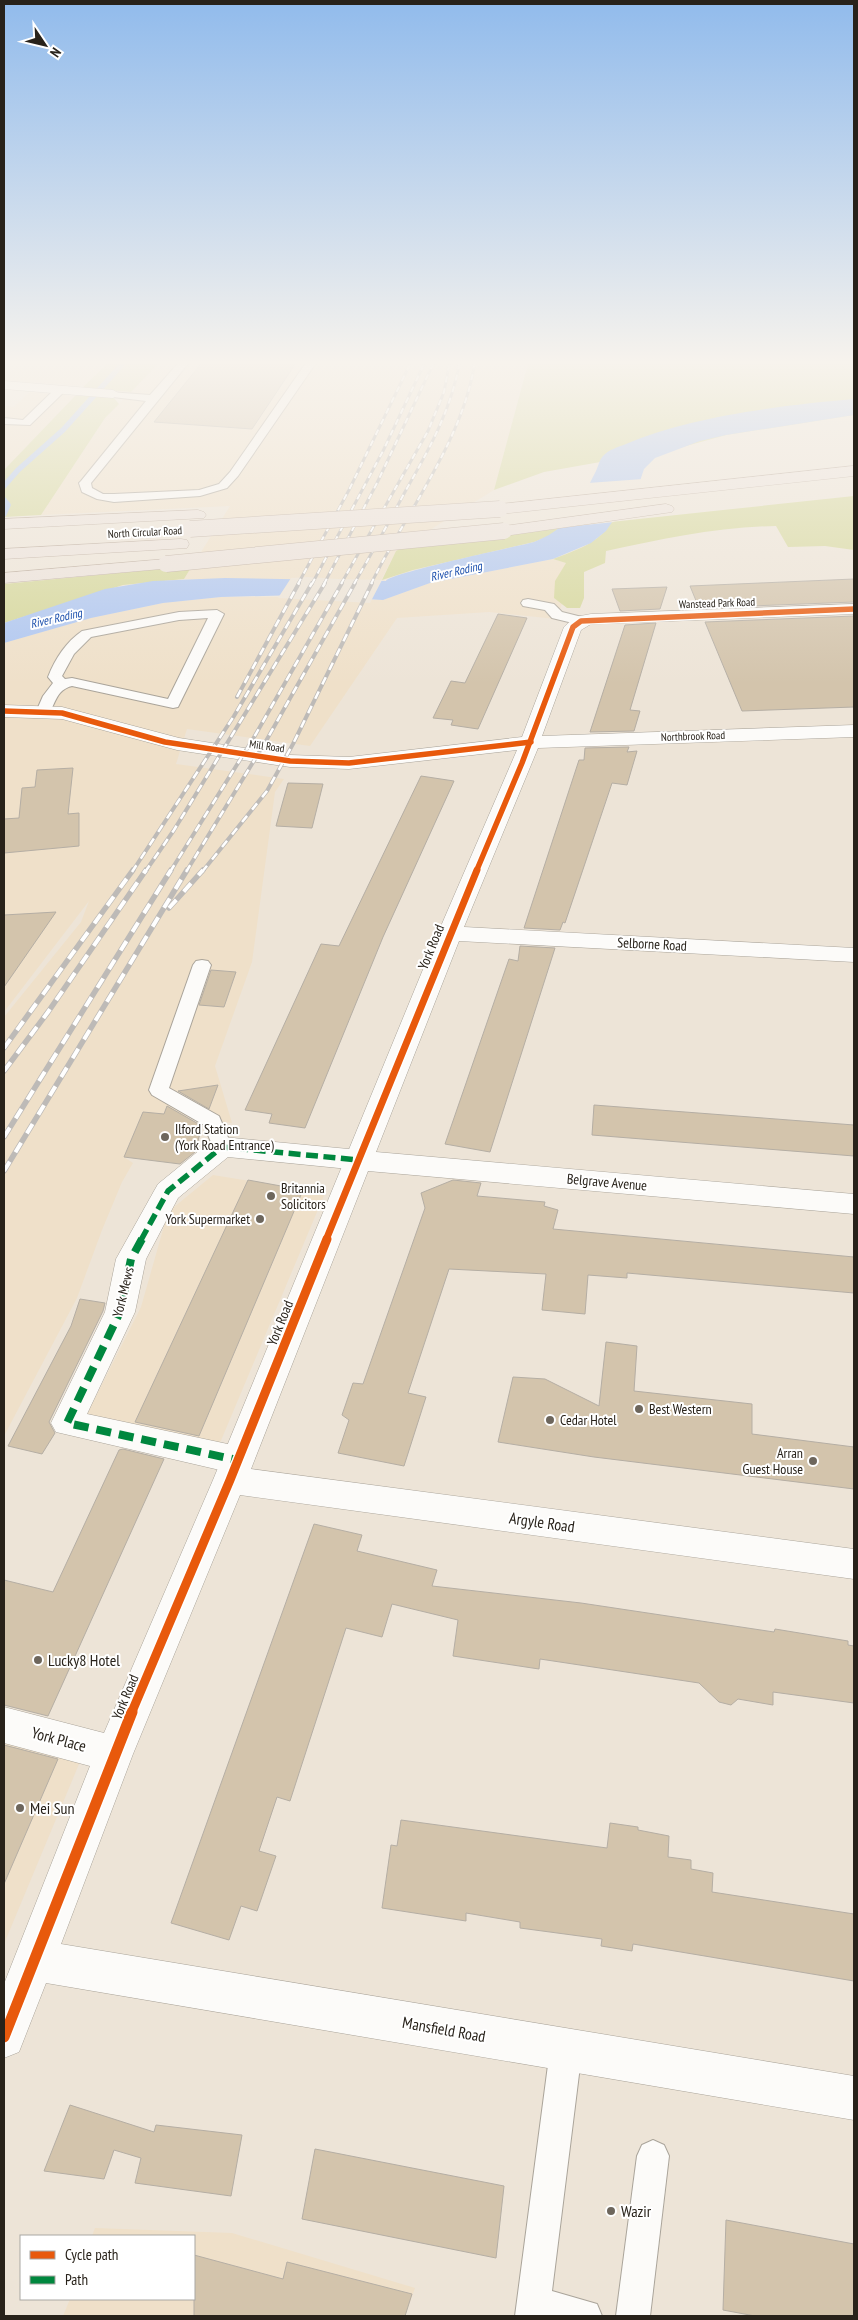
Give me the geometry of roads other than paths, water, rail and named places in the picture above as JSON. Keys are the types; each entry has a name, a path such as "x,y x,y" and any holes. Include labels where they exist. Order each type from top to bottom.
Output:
{"highway":[{"name":"North Circular Road","path":"4,540 490,509 854,471"},
{"path":"4,524 460,502 567,494 652,492"},
{"name":"North Circular Road","path":"4,554 181,544 686,506"},
{"path":"4,578 446,538 666,509"}],"street":[{"name":"Wanstead Park Road","path":"581,621 591,619 854,609"},
{"name":"York Road","path":"4,2037 114,1754 234,1470 450,933 531,742 573,627 581,621"},
{"name":"Mill Road","path":"4,711 43,712 81,717 178,744 290,761 349,763 531,742"},
{"name":"Northbrook Road","path":"531,742 854,730"},
{"name":"Selborne Road","path":"450,933 854,954"},
{"path":"222,1147 359,1160"},
{"name":"York Mews","path":"222,1147 168,1192 132,1259 120,1312 67,1423 234,1470"},
{"name":"Belgrave Avenue","path":"359,1160 854,1204"},
{"name":"Argyle Road","path":"234,1470 854,1564"},
{"name":"York Place","path":"4,1724 114,1754"},
{"name":"Mansfield Road","path":"35,1960 854,2098"}],"lane":[{"path":"97,468 85,483 86,490 101,497 138,498 200,493 223,486 238,468"},
{"path":"528,603 550,606 557,614 581,621"},
{"path":"43,712 54,690 61,684 79,683 173,704 217,614 179,616 87,634 79,638 57,670 55,677 61,684"},
{"path":"202,965 159,1090 212,1121 222,1147"},
{"path":"566,2050 532,2310 585,2316"},
{"path":"632,2316 653,2156"}],"water":[{"name":"River Roding","path":"597,468 645,468 640,481 606,531 591,543 553,559 430,583 383,600 299,595 221,597 163,603 91,618 4,643 4,623 105,589 153,581 225,578 386,581 393,577 430,566 534,542 557,530 566,522 584,496"}],"waterway":[{"path":"4,486 20,468"},
{"path":"4,500 8,505 4,514"}],"railway":[{"path":"298,584 360,468"},
{"path":"312,584 374,468"},
{"path":"324,584 384,468"},
{"path":"341,584 407,468"},
{"path":"354,584 418,468"},
{"path":"371,584 436,468"},
{"path":"237,697 299,583"},
{"path":"132,872 234,716 312,583"},
{"path":"145,872 174,830 325,583"},
{"path":"170,872 253,739 342,583"},
{"path":"186,872 266,741 355,583"},
{"path":"202,872 267,791 293,744 372,583"},
{"path":"4,1048 133,870"},
{"path":"4,1071 48,1012 146,870"},
{"path":"4,1137 171,870"},
{"path":"4,1171 187,870"},
{"path":"169,908 203,870"}],"place":[{"name":"Ilford Station (York Road Entrance)","path":"165,1137"},
{"name":"Britannia Solicitors","path":"271,1196"},
{"name":"York Supermarket","path":"260,1219"},
{"name":"Best Western","path":"639,1409"},
{"name":"Cedar Hotel","path":"550,1420"},
{"name":"Arran Guest House","path":"813,1461"},
{"name":"Lucky8 Hotel","path":"38,1660"},
{"name":"Mei Sun","path":"20,1808"},
{"name":"Wazir","path":"611,2211"}]}
